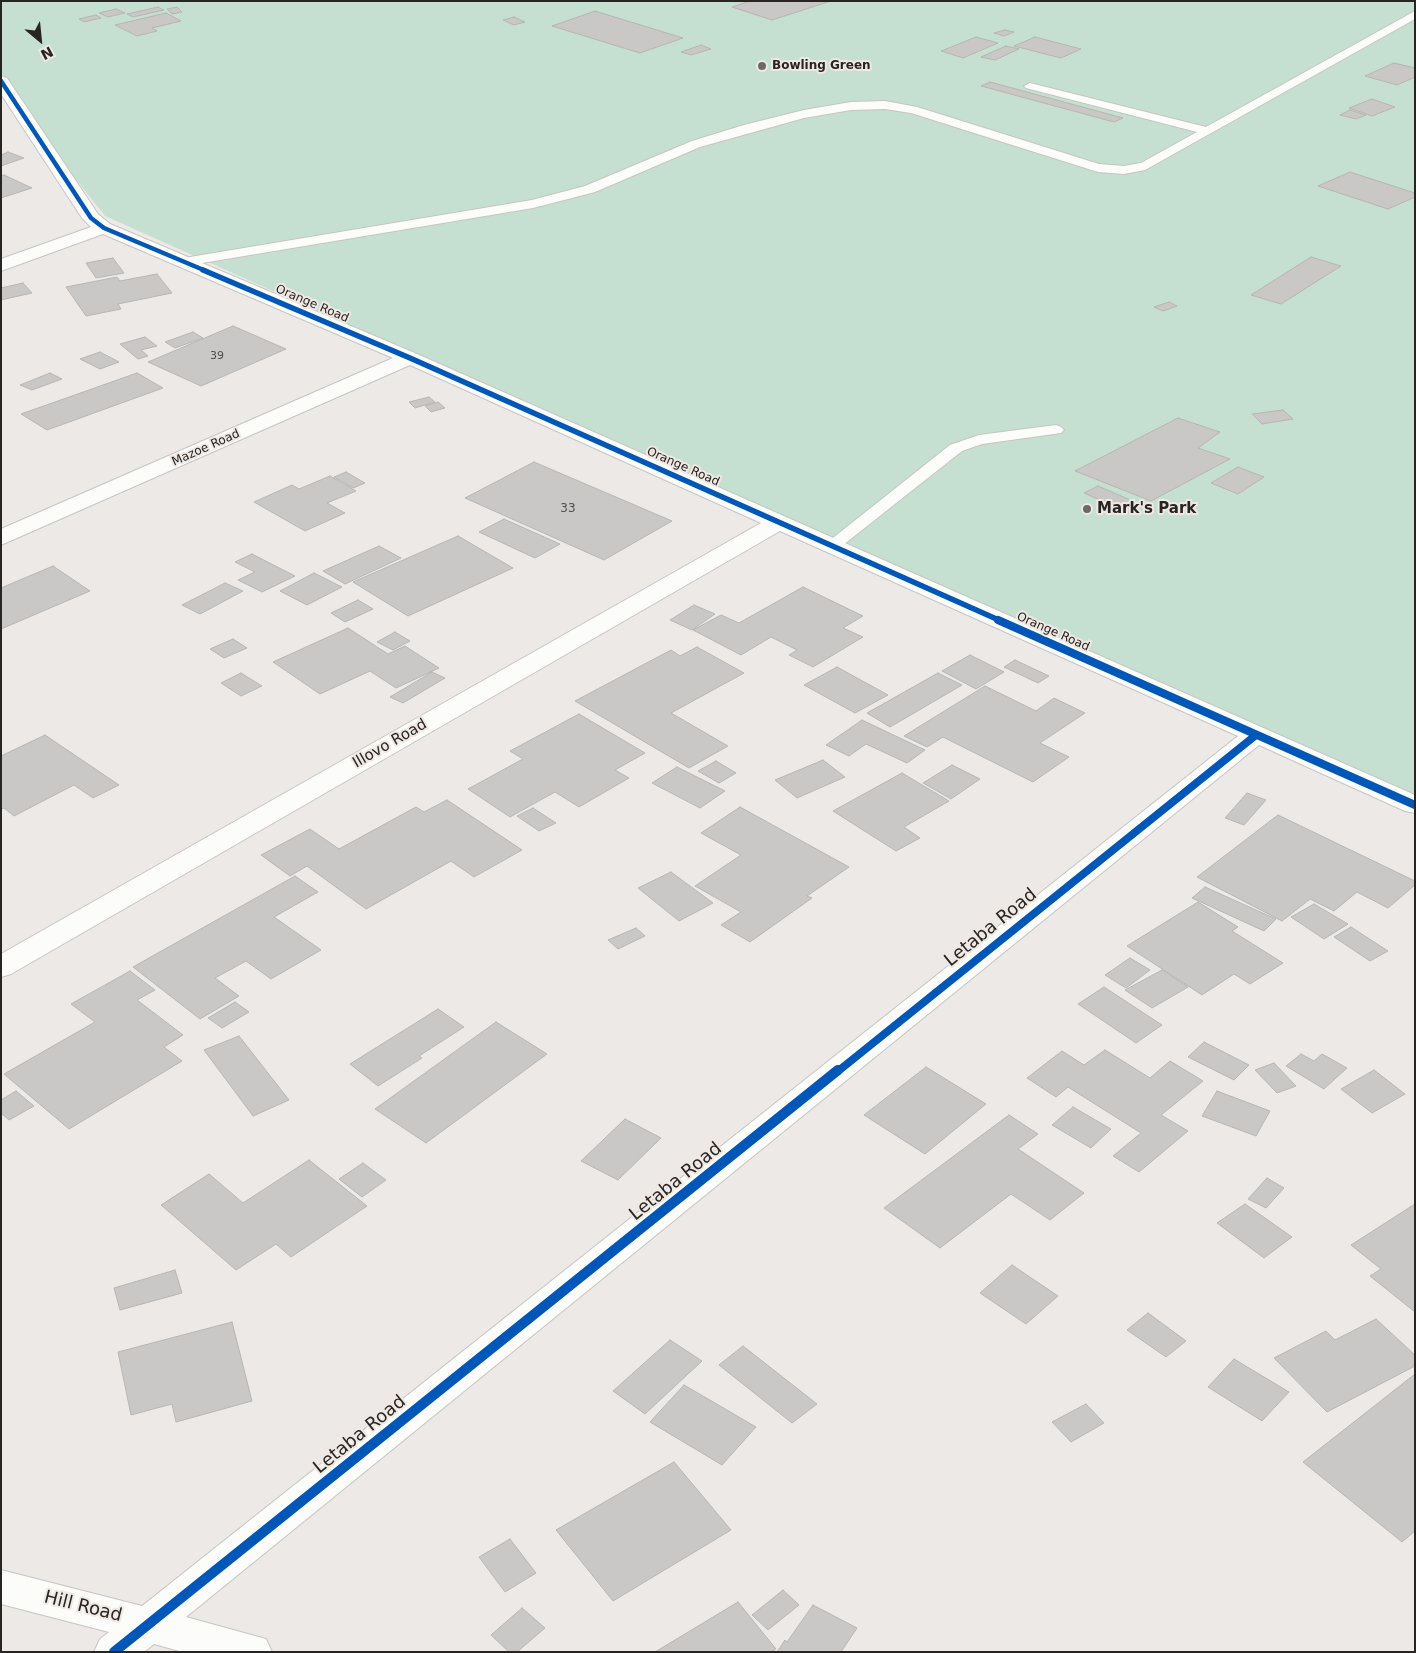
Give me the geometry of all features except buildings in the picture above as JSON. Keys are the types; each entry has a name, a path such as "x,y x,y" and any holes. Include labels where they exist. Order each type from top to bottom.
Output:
{"street":[{"name":"Orange Road","path":"3,85 91,218 104,228 410,358 1415,805"},
{"path":"1,265 104,228"},
{"name":"Mazoe Road","path":"1,538 410,358"},
{"name":"Illovo Road","path":"1,967 779,522"},
{"name":"Letaba Road","path":"114,1652 1256,735"},
{"name":"Hill Road","path":"1,1587 252,1652"}],"lane":[{"path":"184,262 533,204 590,189 696,144 804,114 851,106 885,105 913,110 1098,168 1124,170 1145,166 1415,14"},
{"path":"1030,86 1207,131"},
{"path":"832,545 956,448 979,440 1056,430"}],"green space":[{"name":"Mark's Park","path":"1,1 1415,1 1415,801 105,216 1,84"}],"cycle path":[{"path":"1,81 91,218 104,228 410,358 1415,805"},
{"path":"114,1652 1256,735"}],"place":[{"name":"Bowling Green","path":"762,66"},
{"name":"Mark's Park","path":"1087,509"}]}
